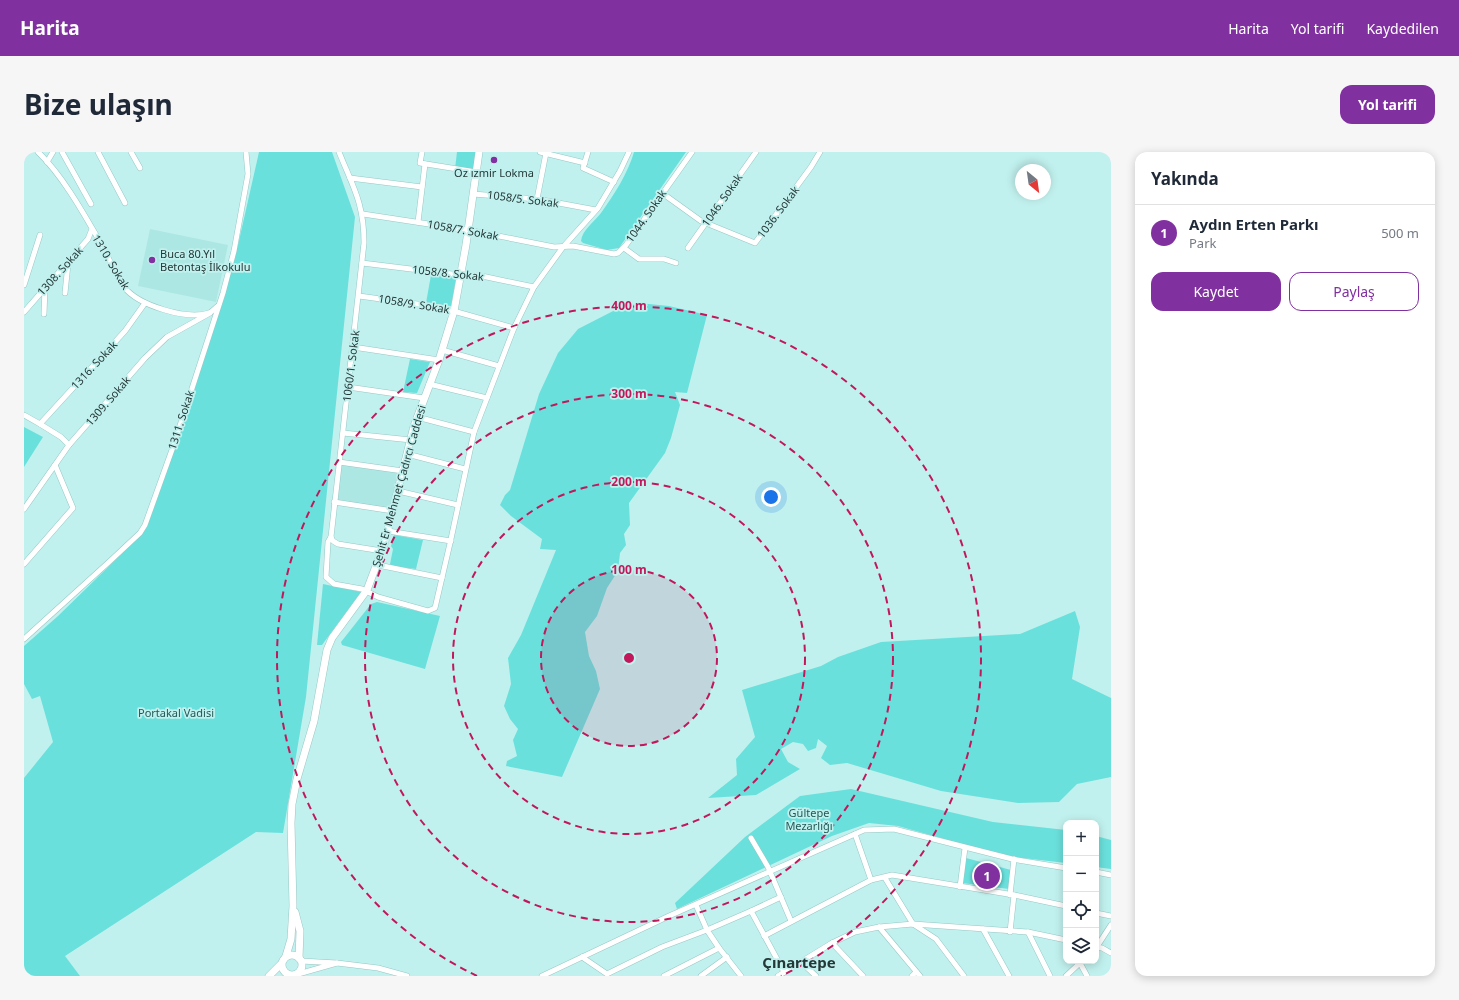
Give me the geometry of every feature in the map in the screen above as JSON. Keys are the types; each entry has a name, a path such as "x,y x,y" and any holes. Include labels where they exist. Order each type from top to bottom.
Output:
{"main road":[{"name":"Şehit Er Mehmet Çadırcı Caddesi","path":"286,956 291,939 293,906 291,823 294,791 314,721 329,644 366,592 378,565 388,532 417,417 439,360 454,311 468,230 479,152"},
{"name":"Şehit Er Mehmet Çadırcı Caddesi","path":"293,906 300,931 300,960"},
{"path":"269,976 281,964 286,956 293,955 300,960 300,971 292,976 285,973 281,964"}],"street":[{"name":"1310. Sokak","path":"38,152 47,162 92,229 124,287 145,303 184,314 194,315 210,313"},
{"path":"47,162 53,152"},
{"path":"62,152 92,204"},
{"path":"98,152 125,203"},
{"path":"131,152 140,168"},
{"name":"1311. Sokak","path":"24,639 140,533 145,525 173,447 219,305 234,251 248,174 246,152"},
{"name":"1060/1. Sokak","path":"339,152 358,196 362,214 362,263 331,537 328,542 325,572 330,582 362,589 366,592"},
{"path":"422,152 420,163 476,172"},
{"path":"588,152 583,168 614,182"},
{"path":"366,592 378,597 425,610 433,610 451,542 465,469 474,432 514,328 534,287 563,247 596,210 614,182 629,152"},
{"name":"1044. Sokak","path":"563,247 573,246 608,254 618,253 624,248 692,152"},
{"name":"1046. Sokak","path":"688,248 756,152"},
{"name":"1036. Sokak","path":"662,193 706,223 755,243 811,167 820,152"},
{"path":"537,199 543,153 585,163"},
{"path":"418,222 425,164"},
{"path":"350,178 422,187"},
{"name":"1058/5. Sokak","path":"473,194 537,199 596,210"},
{"name":"1058/7. Sokak","path":"362,214 468,230 554,247 563,247"},
{"name":"1308. Sokak","path":"24,312 68,264 88,239 92,229"},
{"path":"24,285 40,235"},
{"path":"624,248 639,258 664,259 676,263"},
{"name":"1058/8. Sokak","path":"362,263 460,275 477,275 534,287"},
{"path":"65,293 68,264"},
{"path":"44,314 45,288"},
{"name":"1058/9. Sokak","path":"359,296 439,307 514,328"},
{"name":"1316. Sokak","path":"40,424 121,336 145,303"},
{"path":"210,313 219,305"},
{"name":"1309. Sokak","path":"24,509 69,446 145,358 167,337 210,313"},
{"path":"353,347 439,360"},
{"path":"442,350 499,366"},
{"path":"429,384 487,398"},
{"path":"348,387 424,398"},
{"path":"24,415 61,437 69,446"},
{"path":"417,417 474,432"},
{"path":"343,433 411,440"},
{"path":"407,454 465,469"},
{"path":"339,462 403,471"},
{"path":"24,564 73,508 55,465"},
{"path":"398,491 458,505"},
{"path":"334,502 393,511"},
{"path":"388,532 451,542"},
{"path":"331,537 333,541 338,544 382,551"},
{"path":"378,565 442,578"},
{"path":"542,976 855,834 874,829 894,829 1014,860 1063,868"},
{"path":"855,834 871,880"},
{"path":"751,838 770,873 792,921"},
{"path":"960,887 966,848"},
{"path":"1010,932 1014,860"},
{"path":"1099,873 1111,875"},
{"path":"764,936 871,880 885,878 892,875 1012,895 1063,905"},
{"path":"885,878 913,924 936,939 964,976"},
{"path":"582,957 608,975 662,947 707,930 781,897"},
{"path":"696,905 707,930 741,976"},
{"path":"751,911 784,972"},
{"path":"1099,914 1111,916"},
{"path":"778,976 802,963 832,943 855,932 878,927 913,924 1010,932 1028,932 1063,939"},
{"path":"1099,943 1111,925"},
{"path":"878,927 918,974 912,976"},
{"path":"983,929 1009,976"},
{"path":"1028,932 1050,976"},
{"path":"832,943 863,976"},
{"path":"664,976 719,948"},
{"path":"1099,948 1111,953"},
{"path":"701,976 726,957"},
{"path":"300,960 378,968 407,976"},
{"path":"292,976 337,963"},
{"path":"550,976 568,963"},
{"path":"802,963 816,976"},
{"path":"1066,976 1079,964"},
{"path":"1082,964 1088,976"}],"shaded area":[{"path":"150,229 228,245 216,302 138,286"},
{"path":"340,464 399,473 391,509 337,500"}],"green space":[{"name":"Portakal Vadisi","path":"259,152 332,152 355,217 306,697 283,833 256,832 65,956 80,976 24,976 24,778 53,742 40,696 32,699 24,684 24,646 58,616 143,533 238,245"},
{"path":"457,152 476,152 474,171 455,169"},
{"path":"634,152 686,152 619,248 607,250 583,243 581,241 584,233 601,213 616,191 628,168"},
{"path":"431,275 456,278 451,306 426,303"},
{"path":"639,303 669,306 707,315 687,393 675,392 680,405 671,438 665,453 629,503 630,525 624,534 626,545 620,553 618,571 607,588 597,616 585,632 589,656 596,671 600,689 562,777 506,766 507,761 517,756 513,740 518,729 510,719 504,706 511,684 508,658 521,635 556,550 540,549 542,539 511,516 500,505 505,495 510,490 539,394 558,353 578,329 617,309"},
{"path":"410,359 430,362 417,393 403,392"},
{"path":"24,427 43,437 24,467"},
{"path":"394,535 423,540 416,569 392,566 390,564 393,549 391,546"},
{"path":"323,584 361,592 322,645 317,645"},
{"path":"377,602 440,616 425,669 342,645 341,642 371,604"},
{"path":"1075,611 1080,627 1072,679 1111,698 1111,777 1077,784 1059,802 1018,803 941,791 847,763 830,765 821,758 827,746 818,739 816,748 808,751 803,744 793,742 781,749 788,762 800,769 756,795 708,798 737,775 736,759 755,737 742,690 821,666 838,657 881,642 1020,634"},
{"name":"Gültepe Mezarlığı","path":"851,789 993,822 1063,830 1063,863 1005,856 898,826 869,823 832,836 677,909 675,903 745,837 800,796"},
{"path":"1099,837 1111,840 1111,869 1099,867"},
{"path":"966,858 1011,870 1009,889 962,883"}],"place":[{"name":"Oz ızmir Lokma","path":"494,160"},
{"name":"Buca 80.Yıl Betontaş İlkokulu","path":"152,260"},
{"name":"Aydın Erten Parkı","path":"987,876"}],"district":[{"name":"Çınartepe","path":"799,963"}]}
